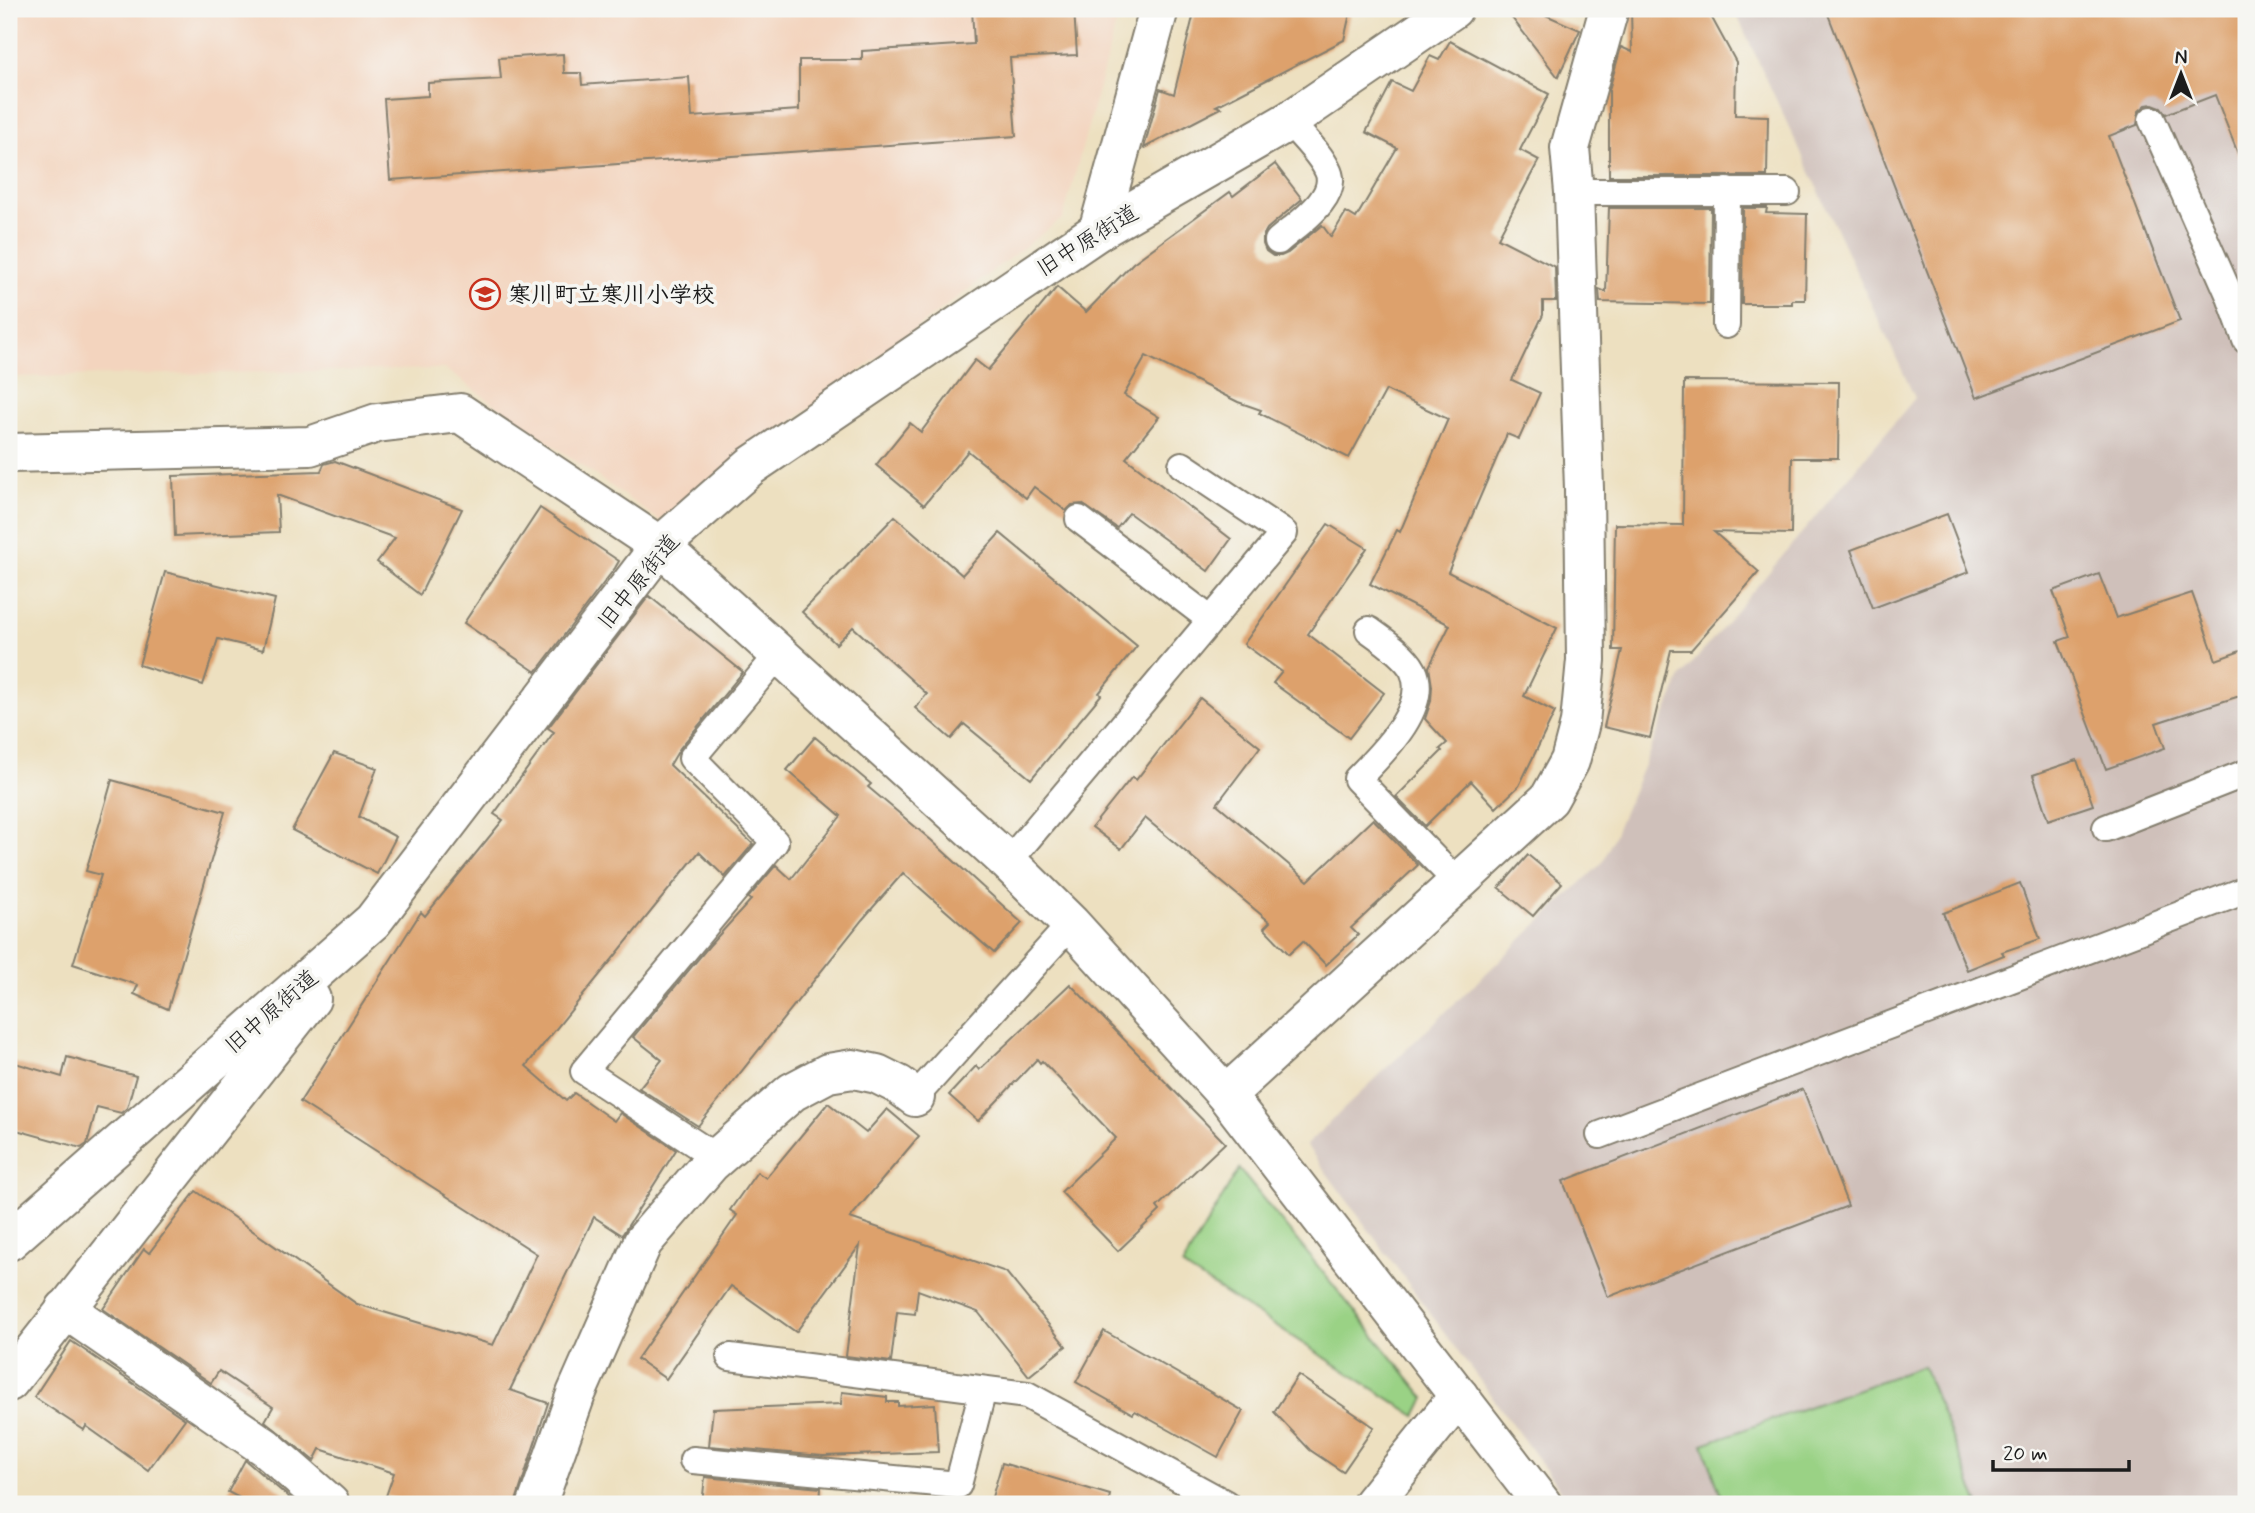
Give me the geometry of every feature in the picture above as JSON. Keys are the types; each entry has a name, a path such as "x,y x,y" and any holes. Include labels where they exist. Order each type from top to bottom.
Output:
{"street":[{"path":"1098,230 1159,9"},
{"name":"旧中原街道","path":"9,1241 373,921 584,649 660,546 751,466 1098,230 1289,121 1452,9"},
{"path":"1226,1095 1549,799 1570,761 1580,723 1586,660 1574,192 1570,148 1609,9"},
{"path":"9,453 310,446 377,423 460,413 660,546 1008,862 1072,924 1226,1095 1542,1504"},
{"path":"9,1382 373,921"},
{"path":"537,1504 576,1394 643,1242 717,1158 792,1092 828,1073 853,1069 877,1074 915,1097"},
{"path":"190,1082 221,1113"},
{"path":"65,1309 266,1448 330,1504"},
{"path":"1372,1504 1459,1396"}],"lane":[{"path":"2152,120 2229,293 2246,340"},
{"path":"1278,241 1326,199 1329,183 1327,167 1289,121"},
{"path":"1726,325 1727,191"},
{"path":"1574,192 1787,192"},
{"path":"1008,862 1284,533 1182,465"},
{"path":"1079,519 1211,620"},
{"path":"1369,630 1412,667 1417,681 1416,697 1405,723 1393,740 1357,779 1458,883"},
{"path":"717,1158 584,1071 775,842 691,758 779,654"},
{"path":"2106,828 2246,774"},
{"path":"1600,1135 2246,890"},
{"path":"915,1097 1072,924"},
{"path":"730,1357 1027,1395 1226,1504"},
{"path":"693,1460 958,1485 983,1390"}],"shaded area":[{"name":"寒川町立寒川小学校","path":"9,9 1120,9 1063,218 660,521 445,369 9,377"},
{"path":"1734,9 2246,9 2246,1504 1571,1504 1306,1145 1603,862 1681,677 1915,398"}],"green space":[{"path":"1239,1169 1425,1398 1416,1416 1182,1266"},
{"path":"1923,1366 1979,1504 1724,1504 1703,1444"}],"building":[{"path":"972,9 1074,9 1077,55 1010,58 1016,136 390,180 384,99 428,96 428,83 501,79 499,58 563,54 564,73 581,73 582,85 689,77 692,117 799,110 799,60 862,60 862,51 974,44"},
{"path":"1195,9 1351,9 1344,40 1216,106 1221,108 1144,148 1160,89 1174,94"},
{"path":"1505,9 1532,9 1580,30 1558,77"},
{"path":"1631,9 1707,9 1736,62 1735,115 1768,116 1767,176 1609,176 1609,90 1621,47 1632,52"},
{"path":"1826,9 2246,9 2246,169 2215,95 2166,114 2161,107 2146,105 2139,111 2137,125 2109,136 2180,321 1976,398"},
{"path":"1450,41 1549,94 1520,150 1539,160 1498,238 1555,267 1556,301 1543,301 1543,315 1512,380 1540,393 1519,439 1507,434 1448,572 1557,628 1524,696 1555,712 1519,786 1496,808 1471,781 1425,826 1396,797 1447,743 1425,719 1431,701 1429,667 1450,625 1370,584 1397,530 1400,532 1448,419 1386,390 1349,458 1259,413 1261,410 1238,402 1146,356 1124,395 1159,417 1126,458 1231,539 1208,571 1129,513 1117,528 1082,504 1072,505 1066,511 1034,487 1026,498 968,451 924,505 876,465 910,423 921,432 975,360 988,370 1057,287 1086,312 1133,263 1230,192 1233,196 1275,164 1302,199 1267,229 1263,236 1266,251 1273,256 1288,253 1322,225 1331,237 1346,212 1356,218 1397,148 1366,132 1392,82 1411,91 1430,56 1439,60"},
{"path":"1609,208 1711,208 1710,304 1600,302 1599,289 1606,292"},
{"path":"1743,208 1767,208 1766,213 1807,214 1805,300 1792,300 1792,304 1742,304"},
{"path":"1684,381 1839,382 1838,458 1792,458 1791,534 1714,532 1759,572 1691,650 1671,650 1650,738 1604,727 1622,650 1613,650 1615,524 1683,525"},
{"path":"335,461 462,509 420,595 377,562 395,538 277,495 279,532 175,536 173,476 321,471 324,464"},
{"path":"540,508 619,561 536,672 464,623"},
{"path":"1947,514 1969,572 1873,608 1851,550"},
{"path":"895,516 962,575 1000,533 1137,646 1099,693 1101,695 1031,779 964,724 951,739 915,708 927,694 853,627 836,644 802,612"},
{"path":"1328,524 1367,548 1308,634 1384,693 1349,738 1273,683 1282,672 1244,644"},
{"path":"165,572 275,599 263,650 218,639 203,685 139,665"},
{"path":"2099,574 2116,618 2192,593 2216,660 2246,649 2246,694 2156,723 2165,748 2106,769 2058,641 2070,637 2053,591"},
{"path":"649,596 743,672 680,748 670,765 753,844 725,877 699,852 526,1066 566,1101 574,1093 614,1121 620,1113 676,1150 622,1235 594,1217 510,1390 548,1403 515,1504 412,1504 386,1496 394,1473 320,1449 314,1461 265,1421 273,1407 219,1371 211,1383 103,1309 144,1249 149,1253 196,1191 357,1304 493,1345 537,1254 300,1102 421,912 425,916 503,820 494,814 554,732 548,728"},
{"path":"1200,698 1260,747 1217,804 1308,881 1373,819 1418,865 1351,928 1358,935 1326,965 1303,941 1289,954 1264,928 1270,922 1145,818 1121,849 1092,827 1132,777 1136,780"},
{"path":"815,737 871,784 868,787 1022,923 994,953 903,873 862,920 698,1126 639,1088 662,1060 633,1037 751,900 748,898 776,865 791,879 841,816 787,770"},
{"path":"334,753 377,768 359,817 396,837 377,874 292,830"},
{"path":"2077,760 2093,805 2048,820 2033,775"},
{"path":"112,780 225,812 168,1009 134,994 138,985 73,964 101,875 86,871"},
{"path":"1528,855 1562,883 1533,916 1499,888"},
{"path":"2020,883 2040,939 2002,952 2004,955 1967,970 1943,913"},
{"path":"1070,984 1225,1143 1157,1207 1160,1211 1118,1251 1061,1192 1116,1138 1042,1061 1040,1063 1037,1059 978,1121 949,1095 976,1066 979,1070"},
{"path":"67,1057 136,1076 127,1108 121,1113 97,1107 87,1144 81,1148 9,1128 9,1061 62,1077"},
{"path":"1803,1089 1848,1206 1608,1297 1563,1181"},
{"path":"828,1103 866,1133 887,1109 919,1136 850,1218 1006,1272 1066,1346 1029,1376 978,1312 918,1290 915,1314 897,1312 891,1362 846,1356 860,1245 796,1332 731,1286 666,1379 637,1359 737,1215 730,1210 757,1172 766,1178"},
{"path":"1104,1331 1243,1411 1218,1457 1076,1382"},
{"path":"71,1341 185,1419 148,1470 86,1426 84,1430 34,1397"},
{"path":"1298,1375 1374,1427 1343,1472 1310,1450 1274,1412"},
{"path":"842,1392 887,1397 887,1402 898,1402 898,1406 935,1404 938,1452 823,1456 709,1446 713,1409 841,1404"},
{"path":"245,1460 292,1500 290,1504 251,1504 228,1492"},
{"path":"1002,1463 1110,1495 1108,1504 990,1504"},
{"path":"705,1477 821,1488 820,1504 702,1504"}],"place":[{"name":"寒川町立寒川小学校","path":"485,294"}]}
